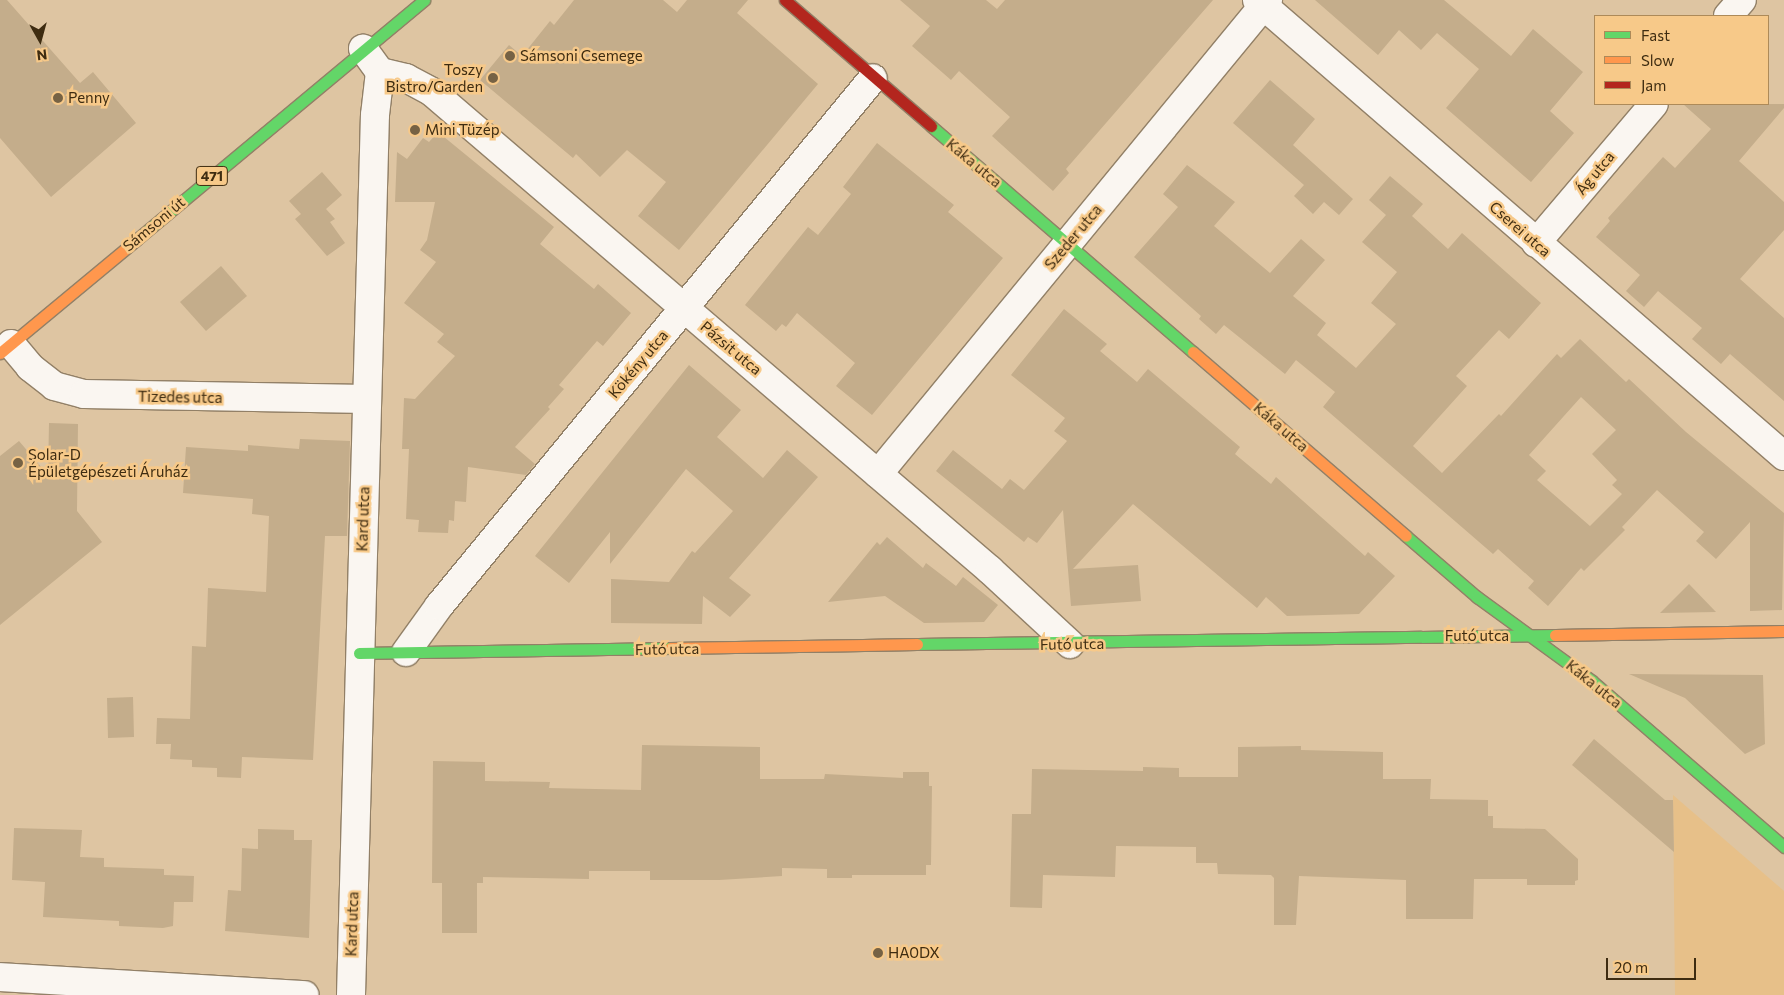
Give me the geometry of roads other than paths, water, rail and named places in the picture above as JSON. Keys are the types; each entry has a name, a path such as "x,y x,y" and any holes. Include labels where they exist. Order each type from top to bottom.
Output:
{"street":[{"name":"Sámsoni út","path":"5,349 424,0"},
{"name":"Káka utca","path":"785,0 873,78 1068,243 1477,597 1592,681 1784,847"},
{"path":"1729,15 1742,0"},
{"name":"Szeder utca","path":"878,474 1263,2"},
{"name":"Cserei utca","path":"1263,2 1536,243 1784,456"},
{"path":"363,49 380,72"},
{"name":"Pázsit utca","path":"380,72 406,78 432,92 878,474 1070,644"},
{"name":"Kard utca","path":"351,995 375,115 380,72"},
{"name":"Kökény utca","path":"406,652 439,606 873,78"},
{"name":"Ág utca","path":"1536,243 1653,105"},
{"name":"Tizedes utca","path":"5,349 54,386 84,394 367,399"},
{"name":"Futó utca","path":"359,653 1070,644 1784,631"},
{"path":"0,977 304,995"}],"place":[{"name":"Sámsoni Csemege","path":"510,56"},
{"name":"Toszy Bistro/Garden","path":"493,78"},
{"name":"Penny","path":"58,98"},
{"name":"Mini Tüzép","path":"415,130"},
{"name":"Solar-D Épületgépészeti Áruház","path":"18,463"},
{"name":"HA0DX","path":"878,953"}]}
